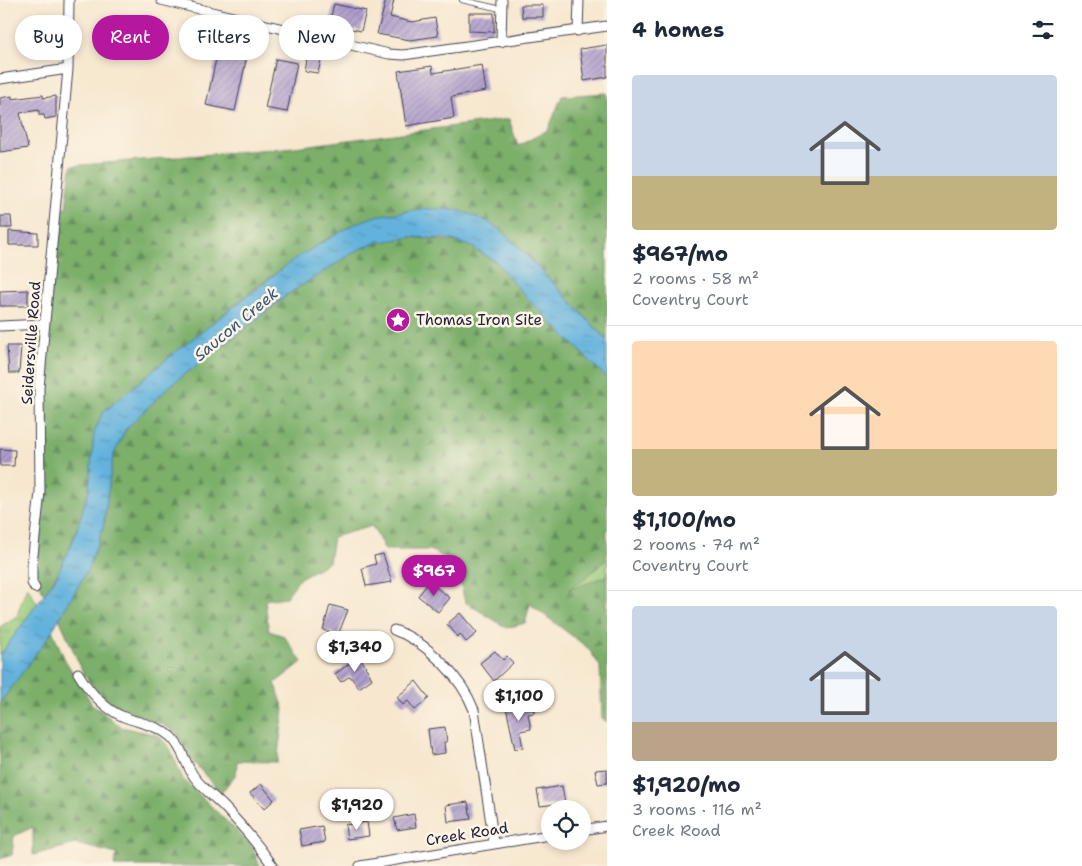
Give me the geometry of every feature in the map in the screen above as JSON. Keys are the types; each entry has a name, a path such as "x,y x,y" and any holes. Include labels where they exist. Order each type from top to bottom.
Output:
{"street":[{"name":"Seidersville Road","path":"35,588 32,583 32,564 40,492 39,388 68,69 70,0"},
{"path":"161,0 389,54 422,54 607,26"},
{"path":"578,31 579,0"},
{"path":"500,42 501,5"},
{"path":"0,79 68,69"},
{"path":"0,326 44,324"},
{"path":"394,630 420,643 457,680 470,700 474,710 494,843"},
{"path":"78,673 95,697 108,708 122,716 161,730 174,740 193,775 257,843 273,866"},
{"path":"591,829 607,826"},
{"name":"Creek Road","path":"360,866 541,836"}],"lane":[{"path":"462,0 501,5"}],"green space":[{"path":"607,93 607,340 513,241 443,209 406,211 330,237 262,283 103,412 93,445 92,476 84,509 64,563 44,595 36,574 45,491 48,316 62,209 66,208 71,166 295,147 509,119 518,146 548,130 562,96"},
{"path":"411,237 459,242 470,246 495,261 525,296 607,378 607,722 602,718 600,666 588,648 530,604 525,623 507,628 465,602 456,563 430,550 385,550 372,526 333,537 329,562 300,578 286,597 265,600 269,631 284,636 302,662 275,683 284,709 277,762 237,761 236,774 221,793 188,756 177,733 163,725 119,709 98,692 84,675 59,618 85,574 100,538 105,515 111,461 119,441 129,426 156,398 302,284 355,251 374,243"},
{"path":"607,559 607,576 568,590 583,580"},
{"path":"27,586 38,605 0,655 0,627 17,616"},
{"path":"52,630 65,660 92,704 121,727 158,735 170,748 183,779 252,846 260,866 114,866 117,854 76,844 33,855 33,827 14,836 12,855 0,859 0,703"}],"water":[{"name":"Saucon Creek","path":"421,209 461,211 486,221 513,241 607,340 607,378 525,296 495,261 470,246 448,239 411,237 375,243 358,250 288,294 171,385 126,429 113,456 103,528 87,571 49,636 0,703 0,655 55,579 73,541 89,490 94,433 103,412 173,354 296,258 354,224 376,216"}],"building":[{"path":"386,0 394,0 390,17 412,22 435,18 438,36 410,40 377,34"},
{"path":"334,4 366,11 361,31 354,29 354,15 331,15"},
{"path":"521,5 543,5 543,17 522,17"},
{"path":"469,13 494,13 494,32 469,31"},
{"path":"607,45 607,77 584,81 580,49"},
{"path":"276,59 297,63 287,112 265,108"},
{"path":"216,60 246,60 235,111 206,105"},
{"path":"306,60 321,60 318,73 304,71"},
{"path":"482,65 486,91 451,97 454,118 406,126 398,71 432,66 433,73"},
{"path":"43,95 43,98 56,96 56,117 45,119 44,115 39,115 39,110 20,113 28,148 0,152 0,98 12,96 12,99"},
{"path":"1,216 11,216 12,228 1,228"},
{"path":"9,231 38,233 38,245 9,245"},
{"path":"28,290 28,306 0,306 0,291"},
{"path":"7,346 21,346 19,373 9,373"},
{"path":"0,449 15,450 14,466 0,466"},
{"path":"383,554 392,582 366,586 362,568 376,564 374,556"},
{"path":"429,582 450,598 438,612 418,596"},
{"path":"330,605 348,610 338,635 323,630"},
{"path":"460,613 477,633 466,642 460,634 458,637 447,624"},
{"path":"495,651 503,660 507,656 513,663 494,681 480,663"},
{"path":"360,656 372,679 359,688 350,676 341,682 335,674"},
{"path":"416,681 429,698 415,710 408,701 403,705 397,697"},
{"path":"525,703 525,705 532,704 534,713 528,714 531,729 520,731 523,748 515,749 506,707"},
{"path":"445,727 447,742 444,742 445,753 431,755 428,729"},
{"path":"607,769 607,783 598,784 595,770"},
{"path":"261,784 274,800 264,809 250,793"},
{"path":"562,786 564,800 541,800 540,806 537,790"},
{"path":"468,802 471,819 448,822 446,805"},
{"path":"414,814 416,827 397,830 394,818"},
{"path":"367,822 369,836 347,839 345,825"},
{"path":"322,826 325,842 302,846 299,830"}],"place":[{"name":"Thomas Iron Site","path":"398,320"}]}
